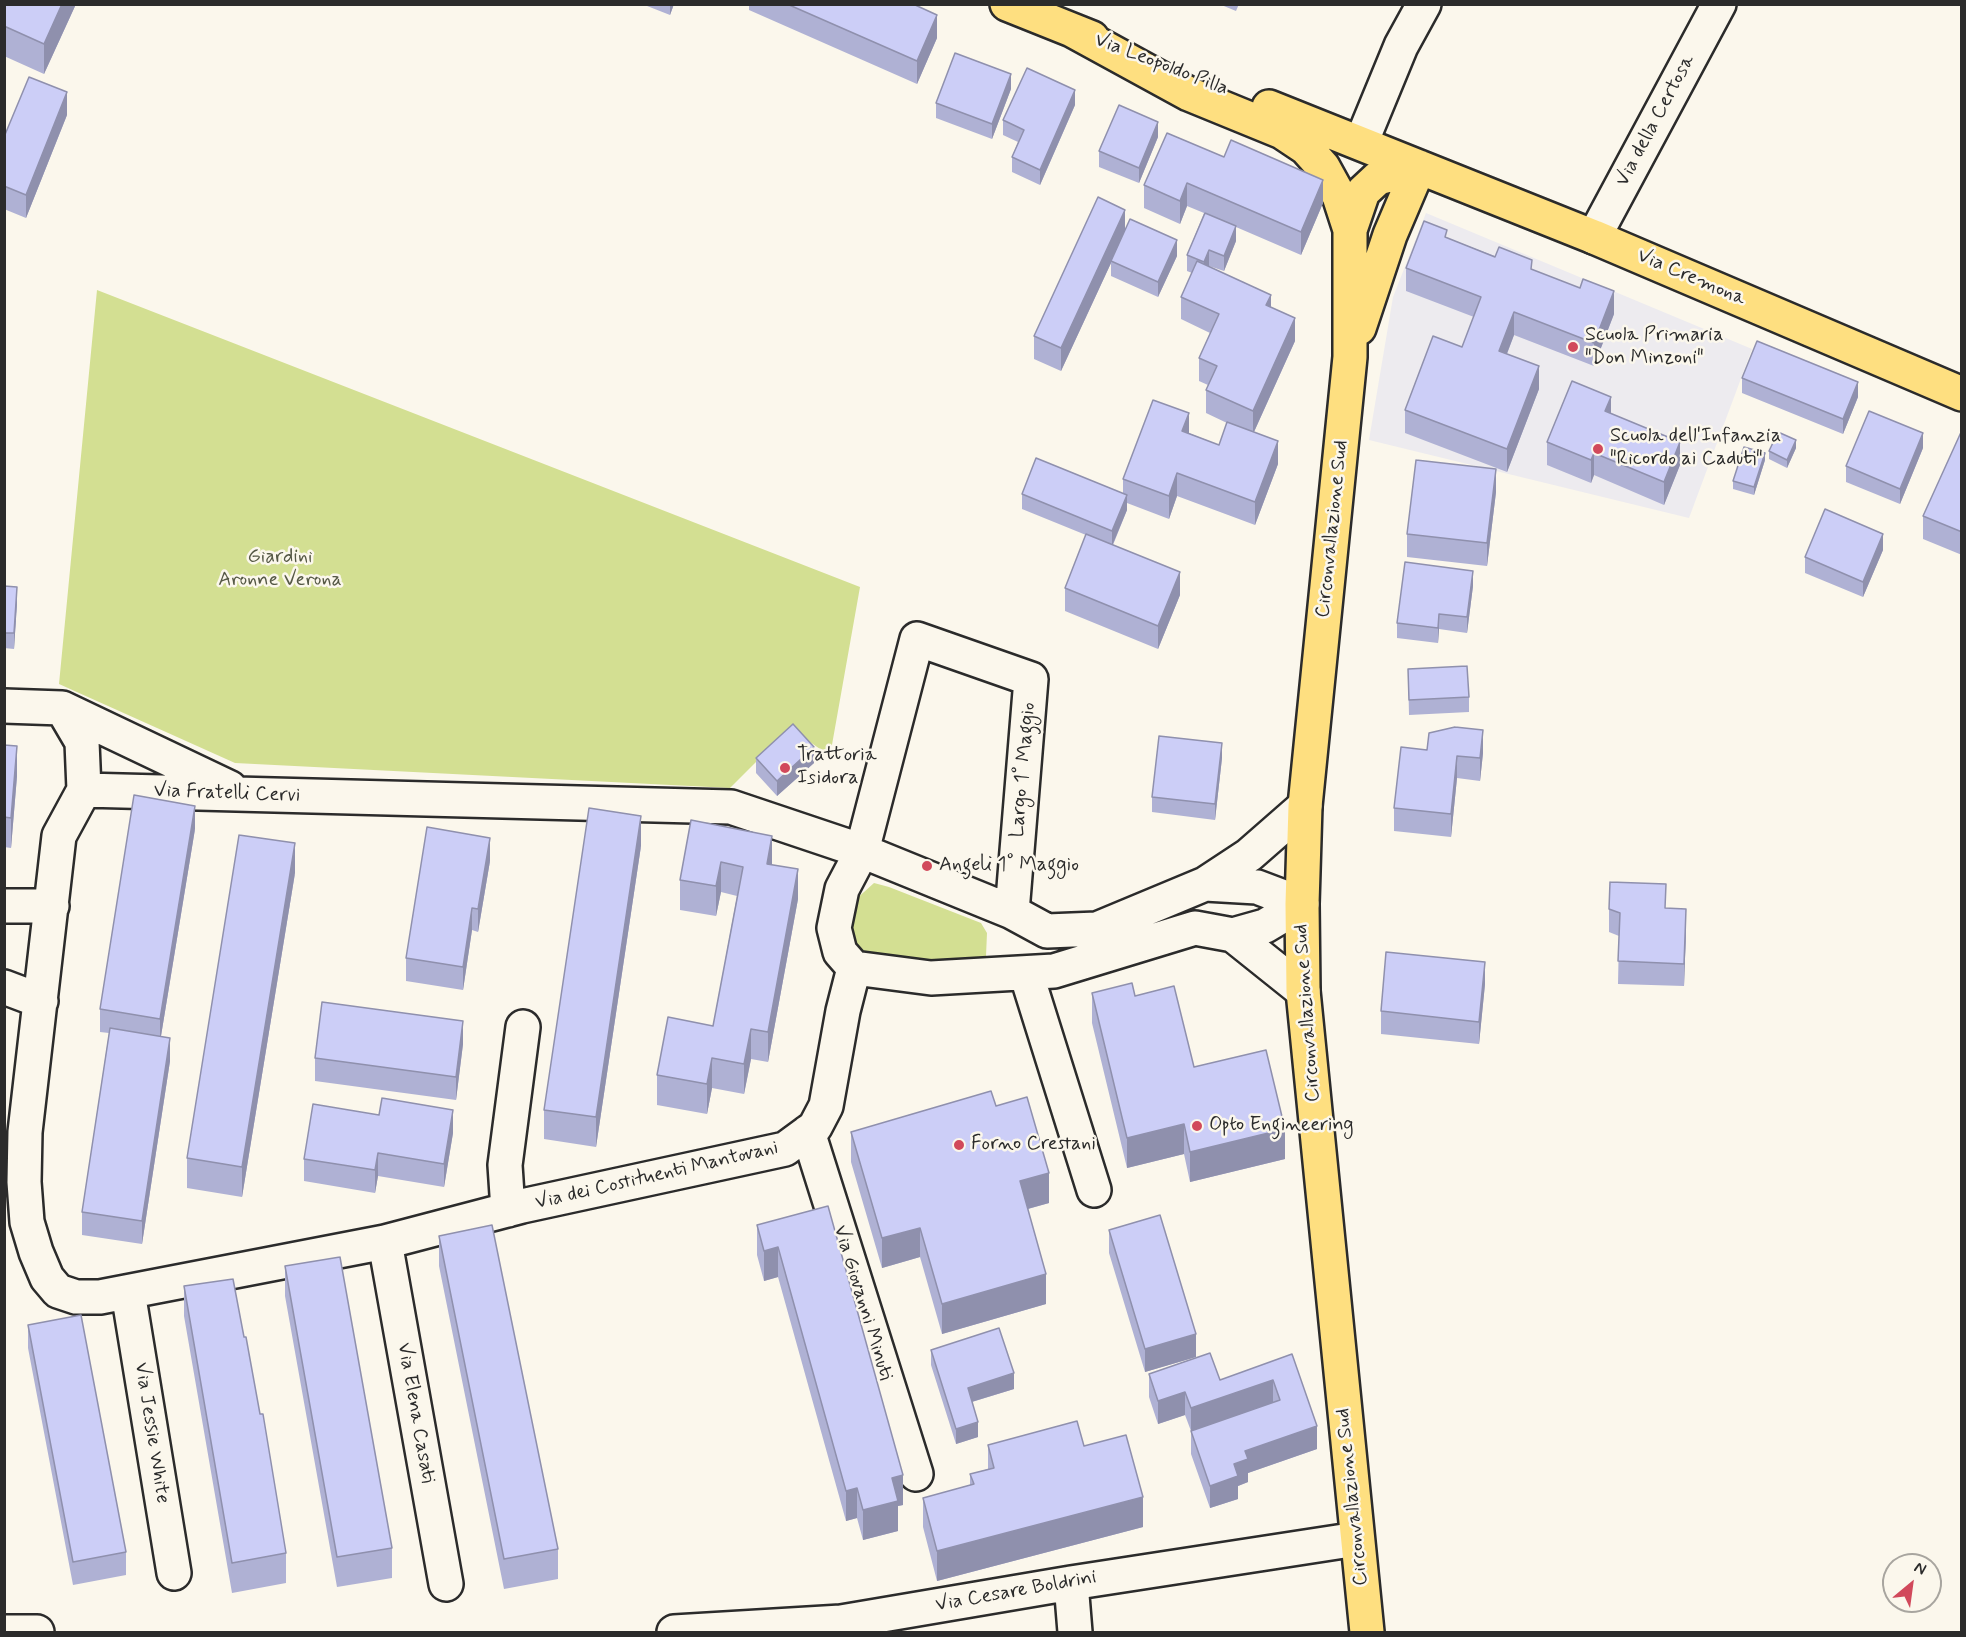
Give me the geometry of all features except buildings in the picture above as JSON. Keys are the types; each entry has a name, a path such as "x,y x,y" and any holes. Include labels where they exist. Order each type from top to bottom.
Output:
{"main road":[{"name":"Via Leopoldo Pilla","path":"1007,4 1360,142"},
{"name":"Circonvallazione Sud","path":"1072,30 1189,94 1282,132 1306,148 1323,167 1339,196 1350,230 1350,357 1305,806 1302,904 1303,991 1367,1632"},
{"name":"Via Cremona","path":"1360,142 1594,237 1962,394"},
{"name":"Circonvallazione Sud","path":"1350,230 1363,192 1378,178 1419,167"},
{"name":"Circonvallazione Sud","path":"1350,357 1390,236 1419,167"}],"street":[{"path":"1360,142 1401,46 1424,4"},
{"name":"Via della Certosa","path":"1594,237 1719,4"},
{"name":"Largo 1° Maggio","path":"854,968 840,952 834,928 842,889 862,852 917,639 1031,679 1012,912"},
{"path":"4,706 62,708 243,794"},
{"path":"4,987 41,1001 59,836 84,790 82,742 62,708"},
{"name":"Via Fratelli Cervi","path":"84,790 731,807 862,852"},
{"path":"862,852 1012,912 1047,931 1097,929 1205,884 1249,855 1305,806"},
{"path":"1205,884 1257,887 1302,904"},
{"path":"854,968 931,978 1054,971 1195,928 1233,935 1265,926 1302,904"},
{"path":"4,906 52,906"},
{"path":"1233,935 1303,991"},
{"name":"Via dei Costituenti Mantovani","path":"41,1001 26,1132 24,1182 27,1222 47,1278 58,1291 75,1297 100,1298 385,1242 508,1210 785,1149 815,1127 826,1106 843,1011 854,968"},
{"path":"1026,973 1094,1190"},
{"name":"Via dei Costituenti Mantovani","path":"508,1210 505,1165 523,1027"},
{"name":"Via Giovanni Minuti","path":"808,1132 916,1474"},
{"name":"Via Elena Casati","path":"385,1242 446,1584"},
{"name":"Via Jessie White","path":"128,1292 174,1573"},
{"name":"Via Cesare Boldrini","path":"674,1632 841,1622 1071,1582 1357,1539"},
{"path":"1071,1582 1075,1632"},
{"path":"4,1632 37,1632"}],"shaded area":[{"path":"1426,213 1752,349 1689,518 1369,440 1393,297"}],"green space":[{"name":"Giardini Aronne Verona","path":"97,290 860,587 830,756 790,728 730,788 235,763 59,684"},
{"path":"874,883 981,923 987,933 986,956 979,962 887,964 868,961 850,940 854,901"}],"place":[{"name":"Scuola Primaria \"Don Minzoni\"","path":"1573,347"},
{"name":"Scuola dell'Infanzia \"Ricordo ai Caduti\"","path":"1598,449"},
{"name":"Trattoria Isidora","path":"785,768"},
{"name":"Angeli 1° Maggio","path":"927,866"},
{"name":"Opto Engineering","path":"1197,1126"},
{"name":"Forno Crestani","path":"959,1145"}]}
